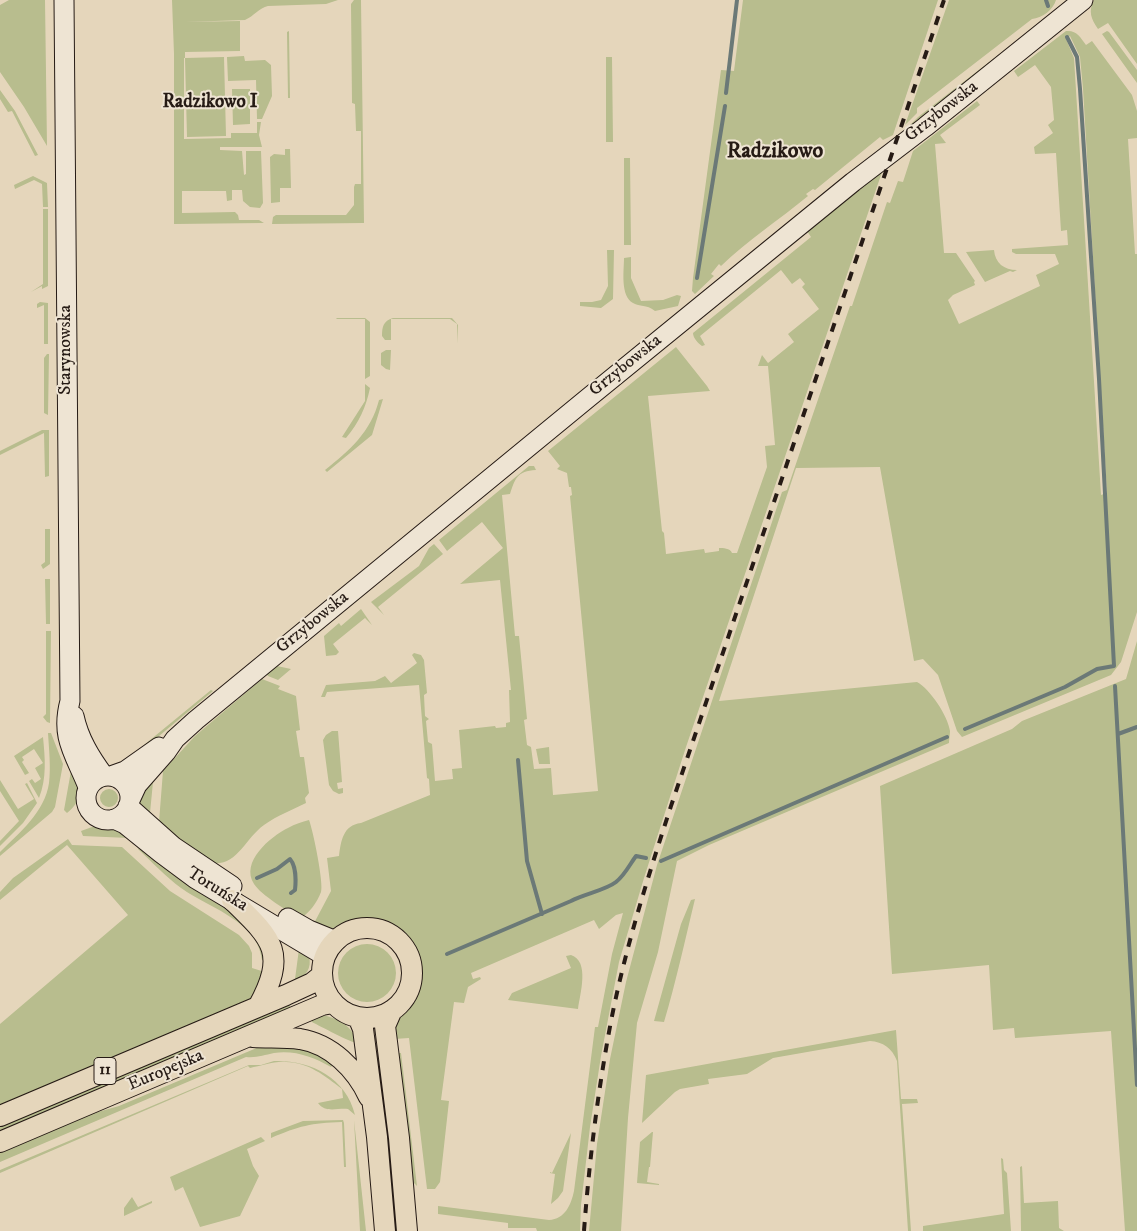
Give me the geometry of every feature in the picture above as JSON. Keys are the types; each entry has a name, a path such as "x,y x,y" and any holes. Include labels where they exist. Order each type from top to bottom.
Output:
{"main road":[{"path":"232,900 258,925 272,947 274,965 271,979 258,1007"},
{"name":"11","path":"328,958 353,931 367,928 386,933 402,945 410,962 411,982 402,1000 392,1010 385,1026 399,1138 407,1231"},
{"path":"328,958 325,990 333,1003 344,1012 358,1017 378,1016 392,1010"},
{"name":"Europejska","path":"0,1116 312,983 328,958"},
{"name":"Europejska","path":"0,1142 322,1005 333,1003"},
{"path":"358,1017 363,1029 374,1109 385,1231"},
{"path":"248,1036 301,1040 322,1046 343,1060 356,1074 363,1084 374,1109"}],"street":[{"name":"Starynowska","path":"64,0 70,701 90,757 107,776"},
{"name":"Grzybowska","path":"107,776 125,771 175,738 299,634 852,182 925,127 1083,0"},
{"name":"Starynowska","path":"70,701 66,713 68,741 72,754 88,787"},
{"name":"Grzybowska","path":"129,803 137,785 166,752 175,738"},
{"path":"107,776 119,778 129,791 129,803 122,814 114,819 101,819 90,810 86,800 88,787 97,778 107,776"},
{"name":"Toruńska","path":"129,803 174,846 227,883 309,930 328,958"},
{"name":"Toruńska","path":"114,819 125,824 196,879 328,958"}],"green space":[{"path":"9,0 45,0 47,146 0,72 0,5"},
{"path":"172,0 338,0 326,4 268,6 245,20 184,22 240,21 240,51 185,52 184,139 231,138 231,133 257,133 257,122 261,122 259,135 262,147 220,147 220,150 242,151 244,175 246,174 246,151 261,151 263,203 260,208 250,207 243,201 242,190 232,190 232,200 227,201 226,191 182,191 182,213 235,212 239,220 259,220 264,223 174,224 174,54"},
{"path":"354,0 361,0 364,223 272,224 273,217 276,215 346,215 354,205 355,184 361,184 361,131 356,131 355,104 352,103 351,4"},
{"path":"743,0 938,0 893,135 883,140 880,137 815,190 813,189 806,194 808,196 742,247 721,266 719,264 711,274 714,276 695,294 692,291 693,278 721,70 734,71"},
{"path":"949,0 1056,0 1047,13 1032,19 917,108 917,113 905,125"},
{"path":"1094,0 1137,0 1137,64 1108,23 1098,29 1091,15"},
{"path":"1032,29 904,133 918,117"},
{"path":"289,31 290,98 288,98 287,32"},
{"path":"1066,31 1073,32 1086,45 1092,41 1132,95 1137,111 1137,138 1128,139 1135,254 1137,254 1137,612 1121,662 1111,675 962,737 957,731 938,675 923,659 914,661 880,467 796,468 719,701 917,682 933,697 946,718 950,731 949,743 709,845 677,861 658,952 637,1023 628,1118 621,1231 589,1231 597,1144 610,1059 626,982 657,865 782,492 787,490 887,202 890,203 898,181 903,182 913,151 977,101 980,105 940,135 946,143 935,144 944,253 956,253 975,281 975,285 953,295 948,300 959,324 1040,286 1036,275 1059,264 1055,254 1016,254 1012,252 1012,249 1068,245 1067,230 1061,231 1056,153 1035,154 1034,147 1053,133 1048,125 1054,120 1051,87 1035,65 1018,77 1014,71","holes":["1070,36 1080,57 1107,493 1101,495 1074,58 1066,39"]},
{"path":"1107,31 1137,70 1137,83 1102,34"},
{"path":"244,56 245,61 265,60 271,65 272,96 262,119 257,119 256,80 228,81 227,57"},
{"path":"224,57 226,136 187,137 185,58"},
{"path":"606,57 612,57 613,142 606,142"},
{"path":"232,89 250,89 250,124 233,125"},
{"path":"0,90 15,111 38,155 35,156 12,111 8,112 0,99"},
{"path":"285,149 290,149 291,188 280,188 280,202 271,203 270,157 274,154 285,155"},
{"path":"624,158 630,158 631,245 624,245"},
{"path":"882,172 686,747 619,962 590,1127 580,1231 537,1231 536,1228 508,1228 508,1223 438,1214 438,1206 549,1220 559,1217 566,1210 574,1191 595,1027 598,1027 612,954 623,913 616,915 599,929 594,920 471,973 473,979 480,977 481,979 468,987 464,1003 454,1002 441,1100 449,1101 440,1182 435,1189 427,1189 409,1038 394,1039 397,1023 413,1004 419,990 421,964 417,952 403,932 380,920 367,918 350,920 331,929 312,927 331,891 327,858 339,856 342,839 347,830 355,824 430,795 419,685 327,692 325,697 321,697 326,685 375,681 385,676 391,683 417,663 412,655 414,653 421,655 424,660 427,693 424,695 425,716 429,719 426,721 428,742 432,744 435,781 453,779 452,769 462,768 459,730 495,726 496,728 506,727 506,723 510,722 509,690 511,690 500,580 460,584 503,548 482,522 447,551 439,540 529,466 534,466 536,470 525,472 518,477 510,494 502,495 515,636 519,636 527,719 524,720 527,745 531,747 534,769 551,768 553,795 598,791 570,496 572,495 571,487 569,487 567,473 557,469 560,466 548,451 676,347 710,391 648,396 666,554 704,549 705,553 719,551 719,548 737,553 767,467 765,446 775,445 768,366 758,366 762,355 768,363 794,342 788,334 819,309 802,287 805,284 800,278 792,284 781,270 700,336 705,345 702,346 695,339 693,333 811,237 807,231 850,193"},
{"path":"33,176 47,183 48,207 43,207 42,184 34,180 15,189 14,185"},
{"path":"43,209 48,209 48,286 42,289 42,286 31,292 43,284"},
{"path":"607,250 614,250 613,299 601,308 580,306 580,302 601,300 608,286"},
{"path":"994,250 996,259 1001,265 1008,269 1017,270 1010,271 985,282 966,252"},
{"path":"631,257 631,278 641,301 663,300 677,295 681,296 678,306 655,311 629,300 624,289 624,258"},
{"path":"40,302 48,303 48,344 44,344 44,305 37,308 37,304"},
{"path":"337,318 365,318 370,322 370,376 365,379 365,319"},
{"path":"452,318 458,325 458,344 457,324 450,319 391,319"},
{"path":"391,319 391,340 385,340 382,336 385,323"},
{"path":"391,350 390,370 381,365 381,353"},
{"path":"49,354 48,415 44,413 44,358"},
{"path":"365,384 370,388 361,414 355,427 346,438 342,437 365,401"},
{"path":"383,399 372,435 327,472 325,470 351,448 365,431 371,422 379,400"},
{"path":"42,430 49,430 49,476 45,477 44,433 0,455 0,451"},
{"path":"45,529 50,529 50,564 43,569 41,565 45,562"},
{"path":"434,544 443,554 378,607 384,615 371,602 419,566 429,548"},
{"path":"45,579 50,579 50,624 46,624"},
{"path":"361,609 372,625 365,618 333,644 339,652 336,655 326,656 324,636 339,623 341,626"},
{"path":"46,631 51,631 50,723 43,717 46,714"},
{"path":"1137,641 1137,1231 1125,1231 1111,1031 1015,1038 1014,1028 993,1030 989,965 892,974 880,786 1012,729 1022,721 1126,679"},
{"path":"277,666 291,669 278,680 268,676 264,671"},
{"path":"262,679 280,686 278,689 296,696 300,730 296,731 300,757 304,757 309,793 305,798 306,803 264,825 230,859 222,863 201,860 159,822 163,771 195,736"},
{"path":"211,690 213,691 147,746 144,745"},
{"path":"332,731 338,731 342,782 337,783 338,789 343,788 343,793 339,794 333,791 329,785 323,740"},
{"path":"48,733 51,733 63,764 55,807 52,812 0,856 0,852 37,813 47,794 50,771"},
{"path":"43,737 45,760 42,790 39,798 29,781 32,779 35,783 41,779 35,768 43,763 34,749 22,757 24,760 22,762 29,773 25,775 14,756"},
{"path":"549,747 550,764 539,764 536,749"},
{"path":"71,771 77,783 79,794 76,803 67,813 64,810"},
{"path":"149,778 153,782 150,813 147,817 138,802"},
{"path":"0,780 18,809 34,799 25,784 27,783 37,803 23,823 0,846 0,841 19,821 0,791"},
{"path":"109,789 115,792 118,798 115,804 109,807 103,804 100,798 103,792"},
{"path":"309,820 318,857 322,887 315,904 300,919 275,903 257,888 251,876 251,867 259,851 273,837 298,823"},
{"path":"92,827 115,827 129,838 83,836 81,831"},
{"path":"68,839 72,845 122,847 170,891 239,935 249,946 252,953 252,968 268,973 249,1001 0,1108 0,1024 128,915 67,845 0,900 0,892 13,878"},
{"path":"143,844 183,882 248,921 269,961 262,960 259,947 252,935 242,925 175,884 138,849"},
{"path":"695,899 664,1022 654,1021 681,924 691,900"},
{"path":"367,944 383,949 391,957 396,973 391,989 383,997 367,1002 351,997 343,989 338,973 343,957 351,949"},
{"path":"299,949 309,956 310,965 305,974 296,982 295,979"},
{"path":"571,955 577,958 582,971 582,987 578,1009 508,1000 512,993 571,968 566,956"},
{"path":"288,1002 292,1010 0,1134 0,1124"},
{"path":"321,1015 334,1018 348,1027 358,1043 343,1038 312,1022 311,1018"},
{"path":"896,1030 901,1099 917,1099 918,1103 902,1104 911,1231 908,1231 897,1061 890,1049 879,1043 870,1041 773,1058 747,1074 708,1079 709,1084 680,1089 675,1092 642,1123 646,1075"},
{"path":"284,1043 336,1060 331,1067 311,1057 297,1053 282,1052 257,1057 246,1057 0,1162 0,1150 80,1117 119,1106 259,1047"},
{"path":"396,1053 401,1053 417,1186 413,1182"},
{"path":"382,1055 400,1231 393,1231 374,1056"},
{"path":"274,1061 300,1064 281,1062 250,1068 248,1066 0,1173 0,1170 249,1065 261,1065"},
{"path":"306,1066 325,1073 344,1090 355,1115 348,1109 327,1109 318,1103 343,1098 342,1089"},
{"path":"343,1120 346,1167 344,1167 342,1122 305,1126 271,1138 271,1133 303,1121"},
{"path":"354,1120 366,1231 360,1231"},
{"path":"652,1132 647,1182 659,1185 637,1183 640,1142"},
{"path":"571,1133 563,1191 551,1204 555,1174 550,1173 550,1172 552,1173"},
{"path":"261,1137 265,1141 247,1149 259,1176 240,1216 200,1227 183,1187 175,1191 170,1177"},
{"path":"1001,1158 1003,1159 1004,1170 1007,1173 1011,1231 923,1231 923,1226 1004,1214"},
{"path":"1022,1166 1024,1203 1058,1201 1059,1228 1064,1231 1021,1231 1020,1167"},
{"path":"132,1197 138,1207 152,1201 152,1203 124,1216 124,1208"}],"waterway":[{"path":"726,93 737,0"},
{"path":"1046,0 1048,6"},
{"path":"965,729 1065,687 1097,669 1114,666 1099,379 1080,89 1077,57 1067,37"},
{"path":"697,278 725,106"},
{"path":"1115,686 1137,1085"},
{"path":"1118,734 1137,727"},
{"path":"661,861 947,737"},
{"path":"518,760 527,861 542,914"},
{"path":"447,954 612,885 625,873 636,856 646,858"},
{"path":"257,878 277,869 290,859 295,878 295,890 291,893"}],"railway":[{"path":"584,1231 594,1131 605,1057 621,975 636,918 671,806 944,0"}],"district":[{"name":"Radzikowo I","path":"210,103"},
{"name":"Radzikowo","path":"775,152"}]}
